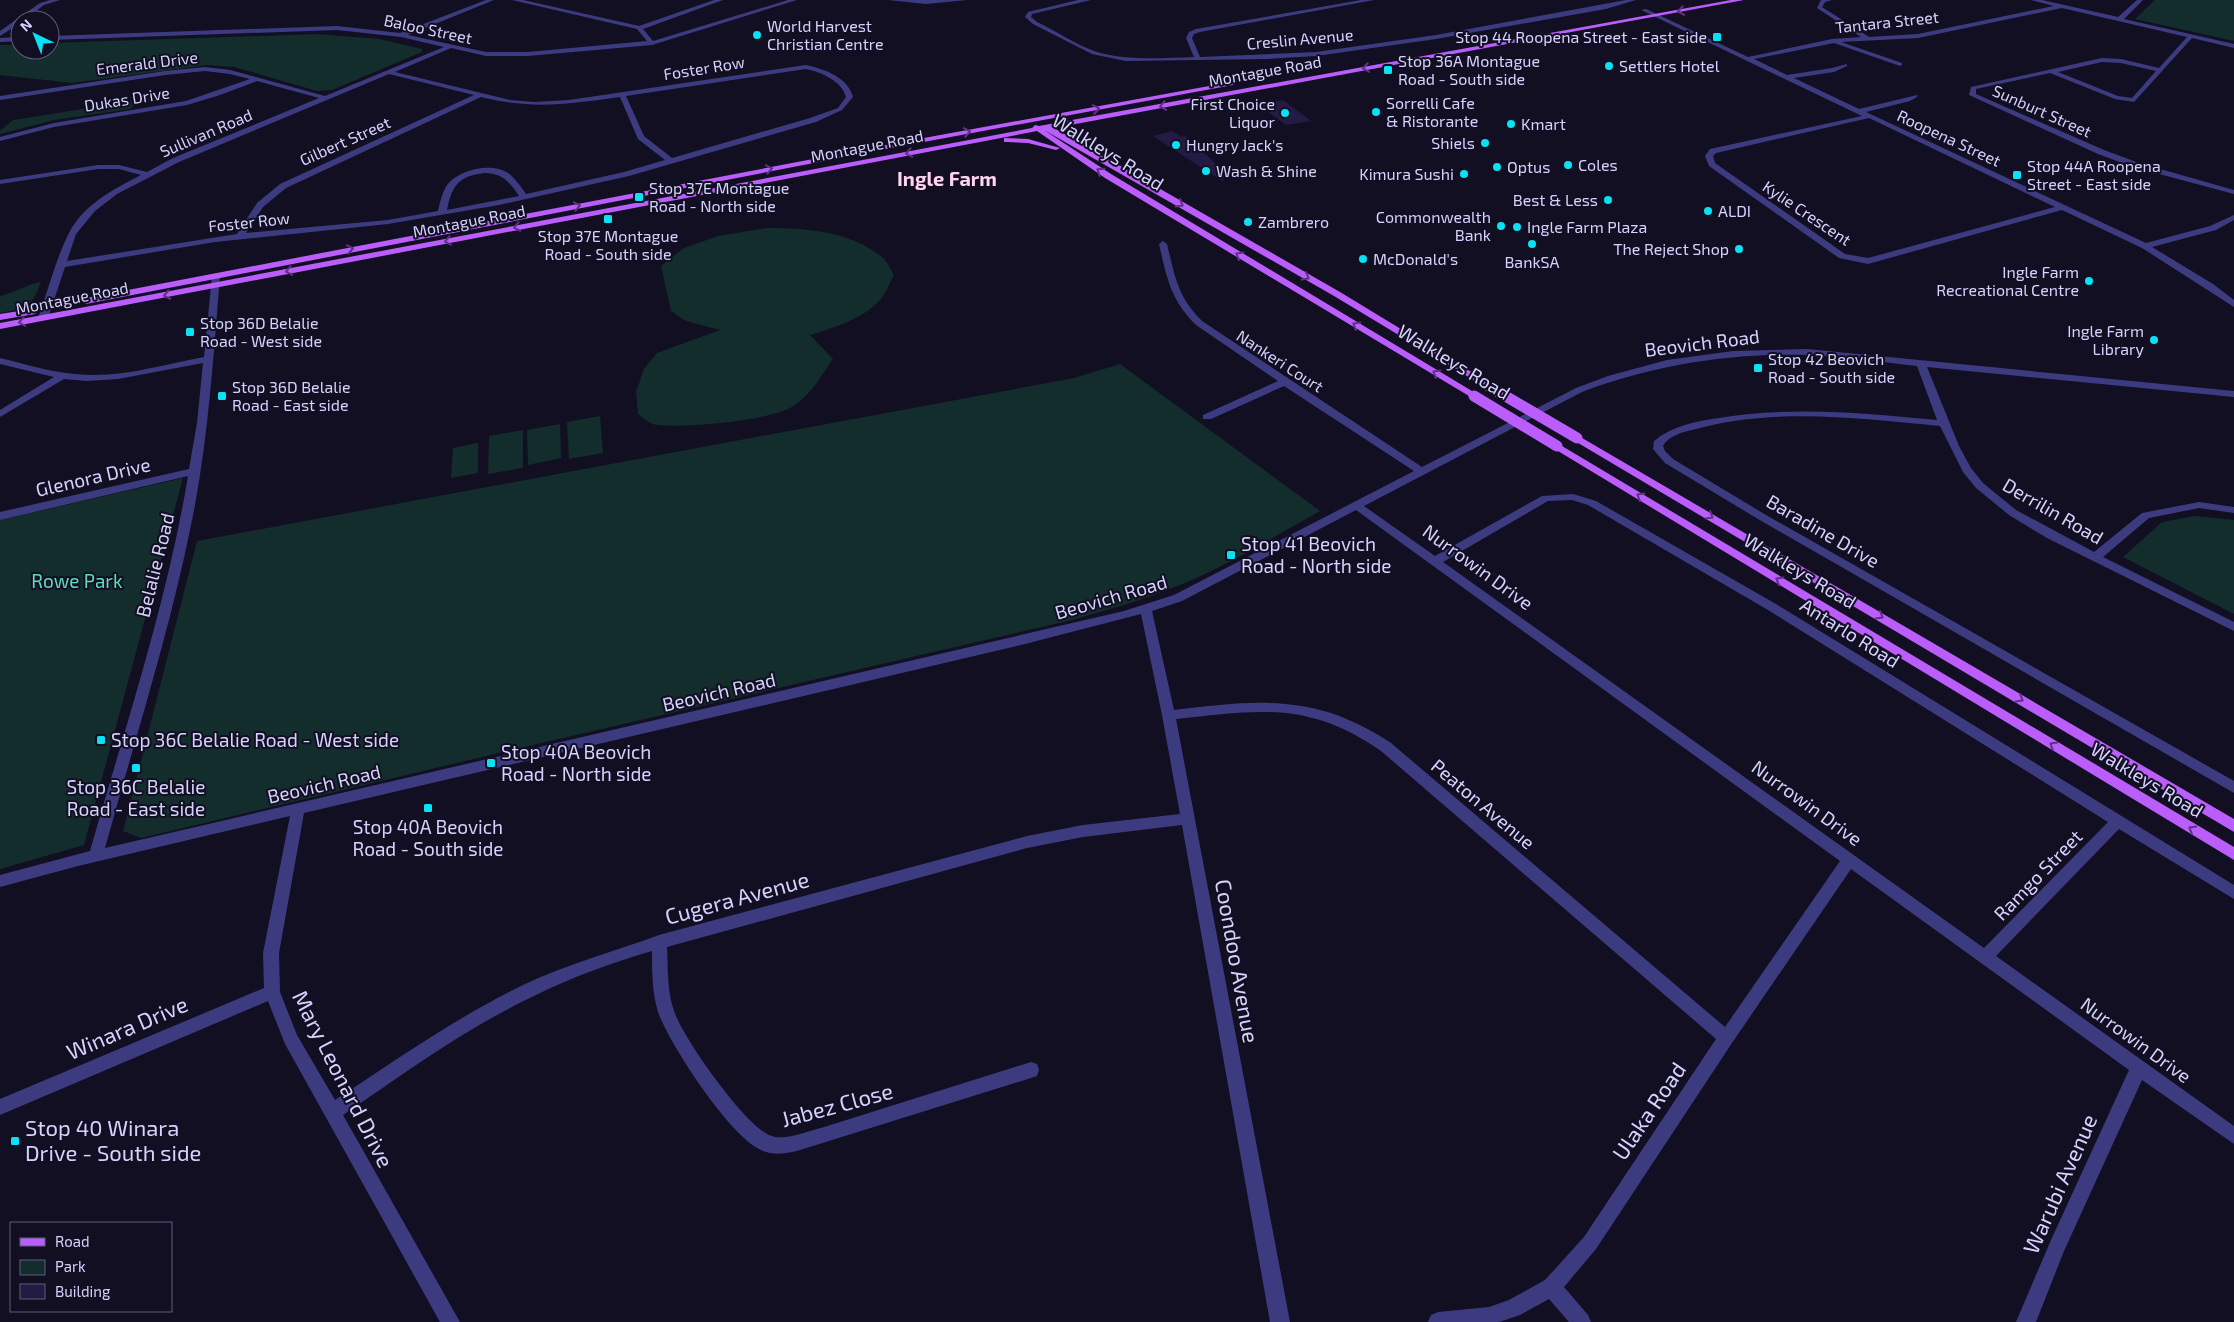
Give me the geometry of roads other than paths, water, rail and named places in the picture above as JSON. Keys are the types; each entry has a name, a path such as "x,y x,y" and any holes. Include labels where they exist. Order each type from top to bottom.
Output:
{"main road":[{"path":"1405,54 1701,0"},
{"name":"Montague Road","path":"216,281 1741,0"},
{"name":"Montague Road","path":"0,326 45,314 1031,121 1237,83"},
{"path":"1078,144 1075,131 1086,123 1122,113"},
{"name":"Walkleys Road","path":"1031,121 1049,127 2234,826"},
{"name":"Walkleys Road","path":"1031,121 1036,129 1083,160 2234,854"},
{"path":"957,144 1005,140 1028,141 1051,146 1083,160"},
{"name":"Montague Road","path":"0,318 45,314"}],"street":[{"path":"0,34 42,4 57,0"},
{"path":"401,35 491,0"},
{"path":"515,0 638,28 720,0"},
{"name":"Baloo Street","path":"60,38 311,28 358,29 401,35 486,54 515,55 652,43 694,32 794,0"},
{"path":"890,0 926,2 964,0"},
{"path":"1076,1 1088,0"},
{"path":"1198,59 1189,38 1191,33 1198,30 1371,0"},
{"name":"Creslin Avenue","path":"1076,1 1037,10 1029,14 1028,17 1082,48 1106,56 1139,60 1291,56 1370,46 1530,21 1633,0"},
{"path":"1829,0 1823,1 1818,7 1868,39"},
{"path":"2034,0 2234,46"},
{"path":"2119,20 2140,0"},
{"name":"Tantara Street","path":"1747,58 1832,41 1918,36 2060,7"},
{"name":"Roopena Street","path":"1644,10 2145,246 2210,286 2234,304"},
{"path":"638,28 652,43"},
{"path":"2050,71 2117,98 2134,100 2191,36"},
{"path":"1832,41 1900,64"},
{"name":"Sullivan Road","path":"45,314 72,234 86,215 114,192 146,174 449,47"},
{"name":"Sunburt Street","path":"2161,70 2121,61 2102,60 1973,88 1972,95 2128,162 2234,192"},
{"path":"1786,77 1834,70 1845,65"},
{"name":"Foster Row","path":"61,265 240,236 367,224 524,198 600,181 829,115 845,105 850,97 850,91 845,86 819,70 806,67 569,102 534,104 510,102 388,72"},
{"name":"Emerald Drive","path":"0,98 196,69 227,71 326,98"},
{"name":"Dukas Drive","path":"0,139 54,125 182,104 257,80"},
{"path":"622,94 641,137 671,161"},
{"name":"Gilbert Street","path":"240,236 260,204 283,186 480,95"},
{"path":"1859,111 1908,100 1915,96"},
{"name":"Kylie Crescent","path":"1870,116 1713,151 1709,156 1712,164 1842,256 1868,261 2064,207"},
{"path":"0,182 98,166 114,167 146,174"},
{"path":"442,213 452,184 463,177 478,172 494,171 504,174 524,198"},
{"path":"2145,246 2213,228 2234,217"},
{"name":"Nankeri Court","path":"1163,244 1175,292 1189,314 1219,339 1421,471"},
{"name":"Belalie Road","path":"96,856 178,562 202,423 216,281"},
{"name":"Beovich Road","path":"0,881 96,856 1034,638 1146,610 1203,586 1356,504 1579,390 1649,366 1704,357 1807,352 2234,394"},
{"path":"0,361 64,375 88,378 105,377 209,359"},
{"name":"Derrilin Road","path":"1920,362 1967,470 1992,497 2018,516 2234,627"},
{"path":"0,414 64,375"},
{"path":"1207,417 1284,382"},
{"name":"Baradine Drive","path":"1946,424 1819,412 1752,415 1697,425 1670,434 1658,443 1658,448 1662,456 1669,461 1762,517 2234,788"},
{"name":"Glenora Drive","path":"0,516 194,472"},
{"name":"Antarlo Road","path":"1435,561 1546,498 1565,496 1583,500 1607,511 1732,583 2234,893"},
{"name":"Nurrowin Drive","path":"1356,504 2234,1136"},
{"path":"2096,557 2146,515 2199,506 2234,510"},
{"name":"Coondoo Avenue","path":"1146,610 1170,716 1280,1322"},
{"name":"Peaton Avenue","path":"1170,716 1228,709 1286,708 1322,714 1367,734 1393,753 1726,1038"},
{"name":"Mary Leonard Drive","path":"298,809 271,953 272,992 291,1039 450,1322"},
{"name":"Cugera Avenue","path":"332,1112 451,1034 526,992 591,964 659,942 1036,840 1109,827 1188,818"},
{"name":"Ramgo Street","path":"1986,956 2118,822"},
{"name":"Ulaka Road","path":"1438,1322 1489,1316 1514,1308 1552,1287 1590,1243 1726,1038 1850,858"},
{"name":"Jabez Close","path":"659,942 662,995 666,1012 676,1036 706,1078 740,1120 764,1142 776,1145 790,1144 821,1136 1031,1070"},
{"name":"Winara Drive","path":"0,1107 272,992"},
{"name":"Warubi Avenue","path":"2026,1322 2057,1246 2139,1067"},
{"path":"1552,1287 1581,1322"}],"place":[{"name":"World Harvest Christian Centre","path":"757,35"},
{"name":"Stop 44 Roopena Street - East side","path":"1717,37"},
{"name":"Settlers Hotel","path":"1609,66"},
{"name":"Stop 36A Montague Road - South side","path":"1388,70"},
{"name":"Sorrelli Cafe & Ristorante","path":"1376,112"},
{"name":"First Choice Liquor","path":"1285,113"},
{"name":"Kmart","path":"1511,124"},
{"name":"Shiels","path":"1485,143"},
{"name":"Hungry Jack's","path":"1176,145"},
{"name":"Coles","path":"1568,165"},
{"name":"Optus","path":"1497,167"},
{"name":"Wash & Shine","path":"1206,171"},
{"name":"Kimura Sushi","path":"1464,174"},
{"name":"Stop 44A Roopena Street - East side","path":"2017,175"},
{"name":"Stop 37E Montague Road - North side","path":"639,197"},
{"name":"Best & Less","path":"1608,200"},
{"name":"ALDI","path":"1708,211"},
{"name":"Stop 37E Montague Road - South side","path":"608,219"},
{"name":"Zambrero","path":"1248,222"},
{"name":"Commonwealth Bank","path":"1501,226"},
{"name":"Ingle Farm Plaza","path":"1517,227"},
{"name":"BankSA","path":"1532,244"},
{"name":"The Reject Shop","path":"1739,249"},
{"name":"McDonald's","path":"1363,259"},
{"name":"Ingle Farm Recreational Centre","path":"2089,281"},
{"name":"Stop 36D Belalie Road - West side","path":"190,332"},
{"name":"Ingle Farm Library","path":"2154,340"},
{"name":"Stop 42 Beovich Road - South side","path":"1758,368"},
{"name":"Stop 36D Belalie Road - East side","path":"222,396"},
{"name":"Stop 41 Beovich Road - North side","path":"1231,555"},
{"name":"Stop 36C Belalie Road - West side","path":"101,740"},
{"name":"Stop 40A Beovich Road - North side","path":"491,763"},
{"name":"Stop 36C Belalie Road - East side","path":"136,768"},
{"name":"Stop 40A Beovich Road - South side","path":"428,808"},
{"name":"Stop 40 Winara Drive - South side","path":"15,1141"}],"district":[{"name":"Ingle Farm","path":"947,179"}],"park label":[{"name":"Rowe Park","path":"77,581"}]}
